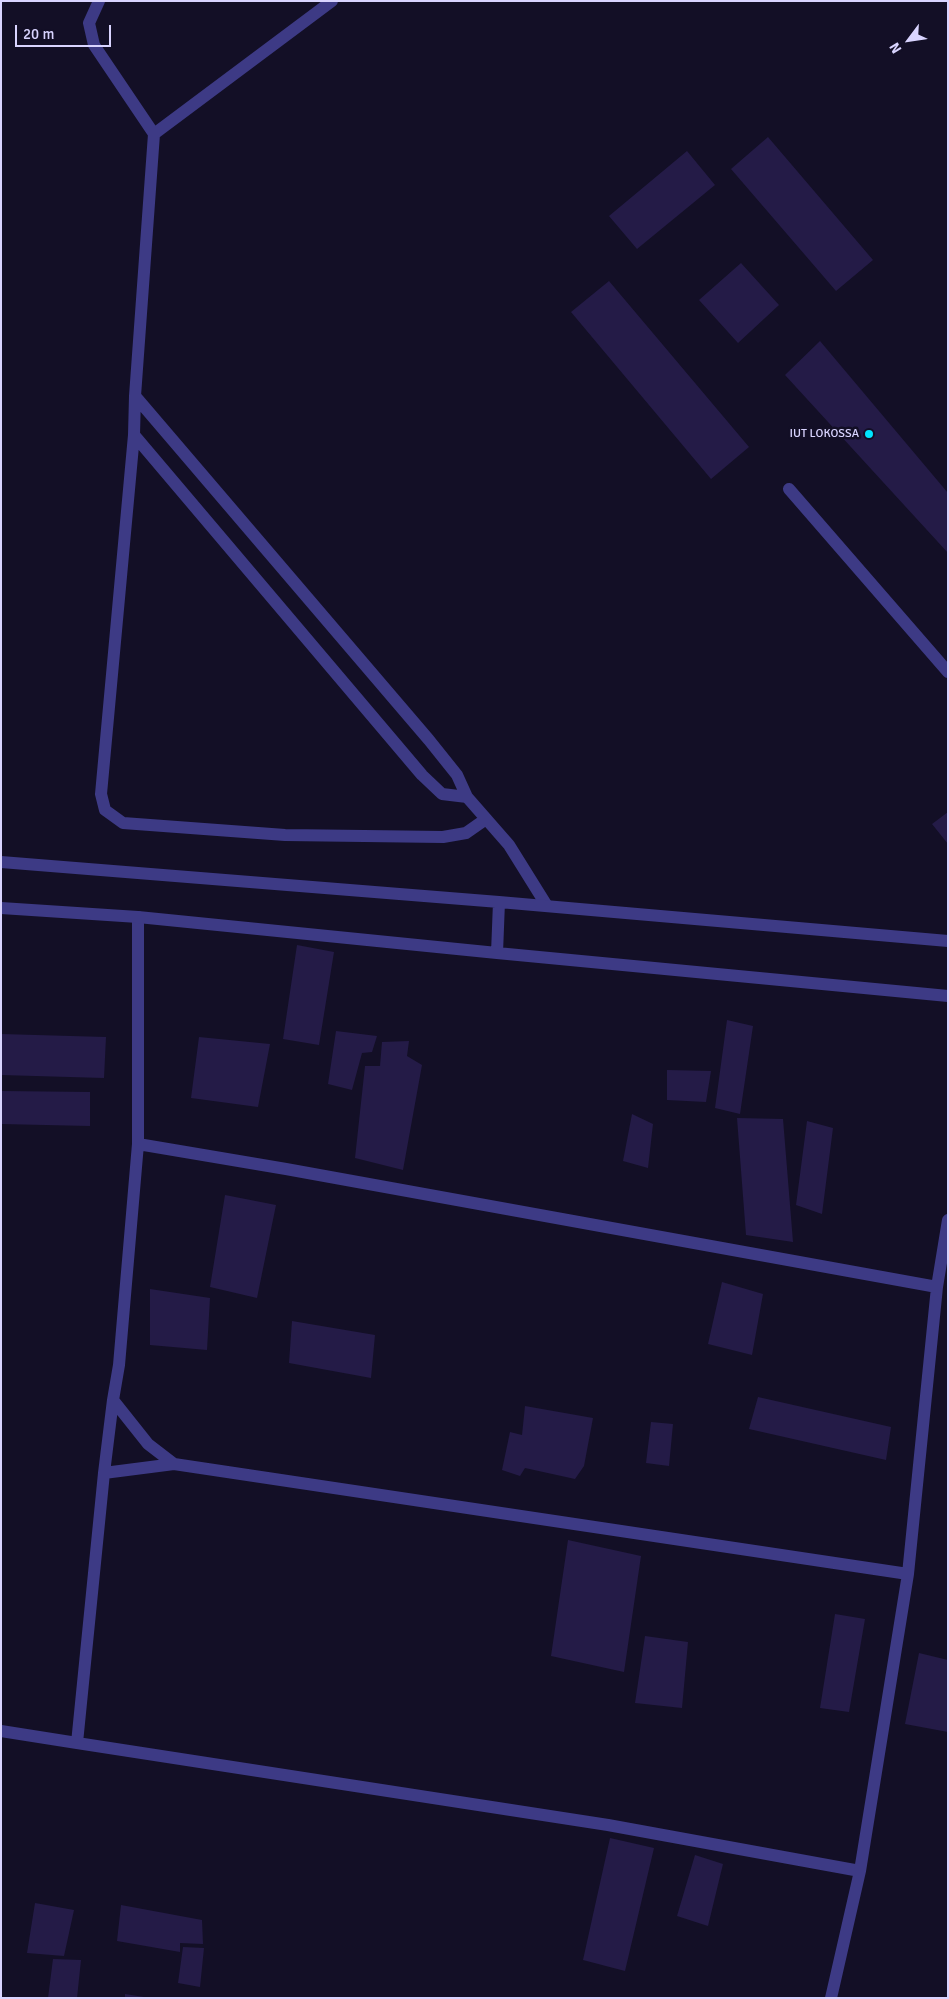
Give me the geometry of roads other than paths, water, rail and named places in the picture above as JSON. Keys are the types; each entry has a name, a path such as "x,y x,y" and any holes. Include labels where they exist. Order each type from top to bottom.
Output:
{"street":[{"path":"99,1 89,23 94,45 154,134 135,396 134,435 101,794 105,810 123,823 285,835 443,837 466,833 486,819"},
{"path":"154,134 332,1"},
{"path":"135,396 457,774 467,797 509,846 547,906"},
{"path":"134,435 422,775 442,794 467,797"},
{"path":"790,489 948,672"},
{"path":"1,862 948,940"},
{"path":"497,954 499,902"},
{"path":"1,908 138,917 497,954 948,996"},
{"path":"77,1743 104,1473 118,1365 138,1144 138,917"},
{"path":"138,1144 936,1287"},
{"path":"831,1998 860,1871 908,1574 936,1287 948,1220"},
{"path":"113,1400 148,1444 174,1464"},
{"path":"104,1473 174,1464 908,1574"},
{"path":"1,1732 608,1825 860,1871"}],"place":[{"name":"IUT LOKOSSA","path":"869,434"}]}
